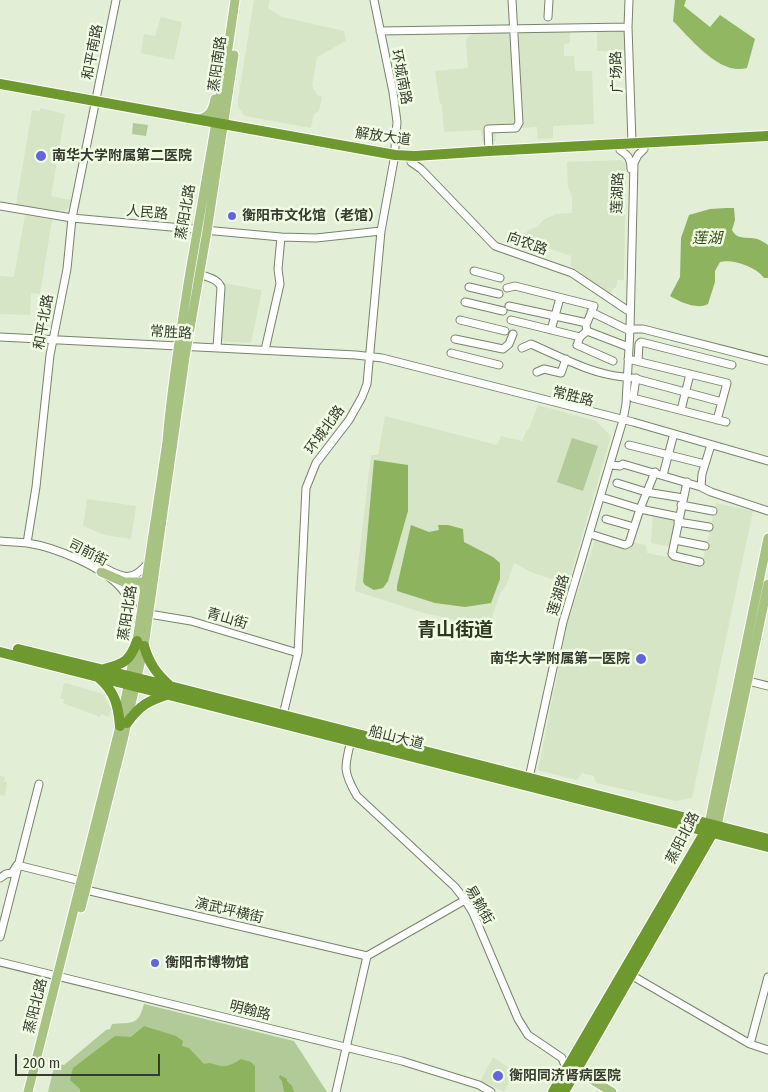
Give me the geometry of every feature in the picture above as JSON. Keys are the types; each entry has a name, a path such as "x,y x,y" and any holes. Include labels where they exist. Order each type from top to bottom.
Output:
{"highway":[{"name":"解放大道","path":"0,84 95,105 395,157 411,162 768,142"},
{"name":"解放大道","path":"0,90 196,120 219,127"},
{"name":"解放大道","path":"395,157 489,150 768,136"},
{"path":"141,644 149,661 169,690 136,710 123,724 118,706 99,673 120,665 141,644"},
{"path":"0,645 19,653"},
{"path":"0,652 19,653"},
{"name":"船山大道","path":"19,653 169,690 351,741 711,829 768,839"},
{"name":"船山大道","path":"169,690 283,715 529,778 768,846"},
{"name":"蒸阳北路","path":"553,1092 572,1071 631,975 711,829"},
{"name":"蒸阳北路","path":"564,1092 572,1071 711,829"}],"main road":[{"path":"196,120 206,117 214,107 230,0"},
{"name":"蒸阳南路","path":"219,127 219,73 236,0"},
{"name":"蒸阳南路","path":"219,127 241,0"},
{"name":"蒸阳北路","path":"28,1092 86,890 149,614 197,230 219,127"},
{"name":"蒸阳北路","path":"141,644 140,624 167,442 169,410 200,274 219,127"},
{"name":"蒸阳北路","path":"711,829 768,538"},
{"path":"101,572 124,582 142,582 145,591"},
{"name":"蒸阳北路","path":"711,829 748,681 768,584"},
{"name":"蒸阳北路","path":"34,1092 82,881 123,724"},
{"path":"572,1071 600,1092"},
{"path":"572,1071 612,1092"}],"street":[{"name":"和平南路","path":"95,105 116,0"},
{"name":"环城南路","path":"374,0 397,122 395,157"},
{"path":"489,150 488,129 516,128 519,123 512,29 512,0"},
{"path":"548,17 549,0"},
{"name":"广场路","path":"629,0 628,27 632,143"},
{"path":"380,31 628,27"},
{"name":"和平北路","path":"27,541 36,486 53,340 66,269 72,218 95,105"},
{"name":"莲湖路","path":"626,377 634,163 644,148"},
{"name":"莲湖路","path":"529,778 563,622 611,464 626,404 631,162 627,155 620,150"},
{"name":"环城北路","path":"283,715 298,653 306,488 316,463 349,420 367,384 381,231 395,157"},
{"name":"向农路","path":"411,162 422,169 495,246 572,273 627,310"},
{"name":"人民路","path":"0,206 72,218 281,237 316,238 381,231"},
{"path":"265,350 280,284 278,269 281,237"},
{"path":"474,272 500,278"},
{"path":"200,274 215,279 221,287 216,348"},
{"path":"507,288 515,286 594,306 587,327 577,345 613,361"},
{"path":"469,287 499,294"},
{"path":"551,330 560,298"},
{"path":"465,302 503,311"},
{"path":"509,306 555,316 587,327 626,346"},
{"path":"591,312 628,329 644,329 768,361"},
{"path":"455,339 503,349 509,344 509,332 460,320"},
{"path":"511,320 580,337"},
{"name":"常胜路","path":"0,337 370,357 621,420 768,462"},
{"path":"638,361 639,344 641,342 732,365"},
{"path":"522,348 531,344 592,370 613,376 636,378 722,402"},
{"path":"451,353 498,365"},
{"path":"537,372 544,369 561,373 566,359"},
{"path":"628,359 727,383 717,420"},
{"path":"681,410 690,374"},
{"path":"636,378 634,398 726,422"},
{"name":"常胜路","path":"621,420 710,448 768,462"},
{"path":"663,475 673,437"},
{"path":"629,445 705,464"},
{"path":"700,487 710,448"},
{"path":"611,464 620,466 623,464 655,472 768,511"},
{"path":"590,534 625,545 629,542 655,472"},
{"path":"687,482 672,554 700,562"},
{"path":"617,483 713,511"},
{"path":"601,497 709,527"},
{"path":"606,519 634,528"},
{"name":"司前街","path":"0,539 52,545 124,577 134,576 150,561"},
{"path":"675,540 705,546"},
{"name":"司前街","path":"27,541 51,548 101,572 117,583 130,599 140,624"},
{"name":"青山街","path":"149,614 191,622 298,653"},
{"path":"748,681 768,686"},
{"name":"易赖街","path":"351,741 345,763 348,780 357,796 455,887 473,913 518,1020 528,1035 562,1058 572,1071"},
{"path":"0,937 39,784"},
{"path":"17,865 82,881"},
{"path":"0,878 12,873 17,865"},
{"name":"演武坪横街","path":"86,890 367,956"},
{"path":"336,1092 367,956 465,900"},
{"name":"明翰路","path":"0,963 402,1063 478,1087 486,1092"},
{"path":"631,975 750,1044 768,1050"},
{"path":"750,1044 768,976"},
{"name":"明翰路","path":"345,1048 402,1061 479,1085 491,1092"}],"shaded area":[{"path":"254,0 270,0 268,8 282,17 344,31 346,41 317,57 312,86 317,95 322,97 319,111 314,114 311,128 245,116 238,107"},
{"path":"675,0 686,0 684,6 710,27 720,15 755,39 747,68 727,67 697,46 673,21"},
{"path":"161,17 182,22 174,60 141,53 144,34 155,36"},
{"path":"597,30 625,30 625,51 597,51"},
{"path":"485,31 570,31 570,43 564,44 564,56 574,56 575,71 592,71 594,124 553,126 553,138 538,139 537,127 496,130 496,141 482,142 481,130 444,132 442,104 440,104 435,71 468,68 466,40 470,35"},
{"name":"南华大学附属第二医院","path":"40,108 65,114 51,196 71,200 70,206 63,212 16,205 32,110 40,111"},
{"path":"133,123 148,125 146,136 132,134"},
{"path":"622,160 626,164 624,280 617,280 617,285 610,294 571,266 571,256 525,240 527,231 538,226 543,220 556,214 572,213 572,197 568,187 567,162"},
{"path":"25,215 52,220 40,294 31,293 30,315 0,314 0,276 14,277"},
{"path":"223,283 262,290 251,343 219,341"},
{"path":"538,405 596,421 611,436 568,584 533,573 514,563 488,628 421,612 355,591 371,455 378,455 385,416 497,445 501,436 522,441 529,429"},
{"path":"572,438 598,446 583,491 557,482"},
{"path":"87,499 136,506 131,539 105,535 83,526"},
{"name":"南华大学附属第一医院","path":"716,503 753,511 692,798 676,801 596,783 594,776 582,773 577,780 538,770 568,621 595,540 626,548 631,542 646,545 647,553 702,564"},
{"path":"653,515 677,520 672,547 651,543"},
{"path":"66,683 103,694 111,709 109,717 101,714 100,717 63,703 64,699 60,698"},
{"path":"0,776 5,777 4,782 7,782 5,796 0,795"},
{"path":"144,1004 294,1041 327,1092 48,1092 55,1063 64,1065 106,1030 110,1029 112,1024 134,1021 142,1011"},
{"name":"衡阳同济肾病医院","path":"493,1057 515,1072 504,1092 481,1080"}],"water":[{"name":"莲湖","path":"734,208 735,220 732,230 734,233 740,237 758,239 768,245 768,278 764,278 756,270 744,265 725,261 720,262 715,271 715,282 708,304 694,306 670,296 680,277 681,238 689,215 710,209"},
{"path":"374,460 408,465 408,511 388,581 383,588 374,590 363,582"},
{"path":"411,525 429,532 439,530 438,525 448,525 463,529 464,542 493,557 500,563 500,579 491,603 465,607 435,603 397,591"},
{"path":"144,1026 176,1036 183,1041 182,1046 189,1048 204,1064 211,1063 226,1066 241,1059 251,1062 255,1066 255,1092 80,1092 80,1089 70,1080 73,1068 115,1036 131,1037"},
{"path":"280,1075 287,1079 294,1092 284,1092 282,1081 279,1078"}],"place":[{"name":"南华大学附属第二医院","path":"41,156"},
{"name":"衡阳市文化馆（老馆）","path":"232,216"},
{"name":"南华大学附属第一医院","path":"641,659"},
{"name":"衡阳市博物馆","path":"155,963"},
{"name":"衡阳同济肾病医院","path":"498,1076"}],"district":[{"name":"青山街道","path":"455,631"}]}
